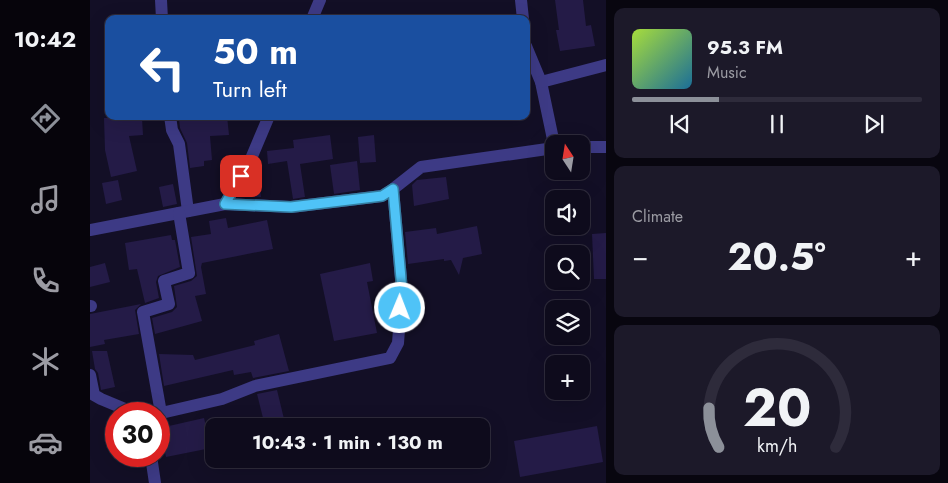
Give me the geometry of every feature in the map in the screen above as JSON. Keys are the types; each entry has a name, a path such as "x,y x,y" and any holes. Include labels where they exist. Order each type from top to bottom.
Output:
{"street":[{"path":"161,0 162,15"},
{"path":"314,15 320,0"},
{"path":"521,0 523,15"},
{"path":"530,56 541,82 552,135"},
{"path":"541,82 606,65"},
{"path":"157,402 143,312 169,304 164,281 189,274 179,144 172,130 171,120"},
{"path":"225,204 250,161 267,120"},
{"path":"590,148 606,147"},
{"path":"90,230 225,204 291,207 382,196 421,167 545,149"},
{"path":"170,411 222,399 255,386 390,358 398,343 402,290 393,189"},
{"path":"90,375 94,394 108,402"},
{"path":"153,467 155,483"}],"building":[{"path":"555,0 583,0 586,26 591,25 595,46 560,51 556,30 559,30"},
{"path":"104,118 105,120 142,120 143,135 129,136 137,171 111,177 105,150"},
{"path":"179,120 227,120 229,135 210,136 212,160 204,161 204,166 190,168 187,143 180,128"},
{"path":"330,135 333,159 300,164 305,197 293,199 287,161 268,164 267,151 294,148 293,140"},
{"path":"374,135 376,162 360,163 358,137"},
{"path":"357,161 360,190 334,194 330,165"},
{"path":"250,176 259,176 261,197 239,196"},
{"path":"446,177 449,199 414,206 412,185 417,180"},
{"path":"118,180 122,200 106,204 102,183"},
{"path":"173,184 177,204 163,207 159,187"},
{"path":"226,218 228,228 267,220 273,249 202,263 201,267 206,294 195,296 202,321 155,334 152,318 172,312 177,307 174,286 191,281 197,276 191,237 211,234 209,221"},
{"path":"477,226 482,254 463,258 459,275 451,260 444,261 444,259 408,264 405,232 436,228 437,234"},
{"path":"606,233 606,279 594,279 592,234"},
{"path":"171,235 172,240 175,240 180,267 158,276 156,282 159,298 145,303 137,269 129,270 125,243"},
{"path":"105,263 110,282 90,287 90,267"},
{"path":"370,263 373,281 367,282 377,333 334,341 320,274"},
{"path":"141,304 135,310 139,334 104,340 105,344 90,347 90,314"},
{"path":"279,334 289,371 253,378 251,372 234,375 233,370 164,386 159,354 193,355 195,360 255,345 254,341"},
{"path":"92,351 107,351 115,387 101,390"},
{"path":"277,390 284,418 263,418 257,394"},
{"path":"204,418 205,449 170,456 170,426"},
{"path":"597,426 603,462 520,477 514,441"}],"route":[{"path":"241,176 225,204 291,207 382,196 393,189 402,290 400,308"}]}
